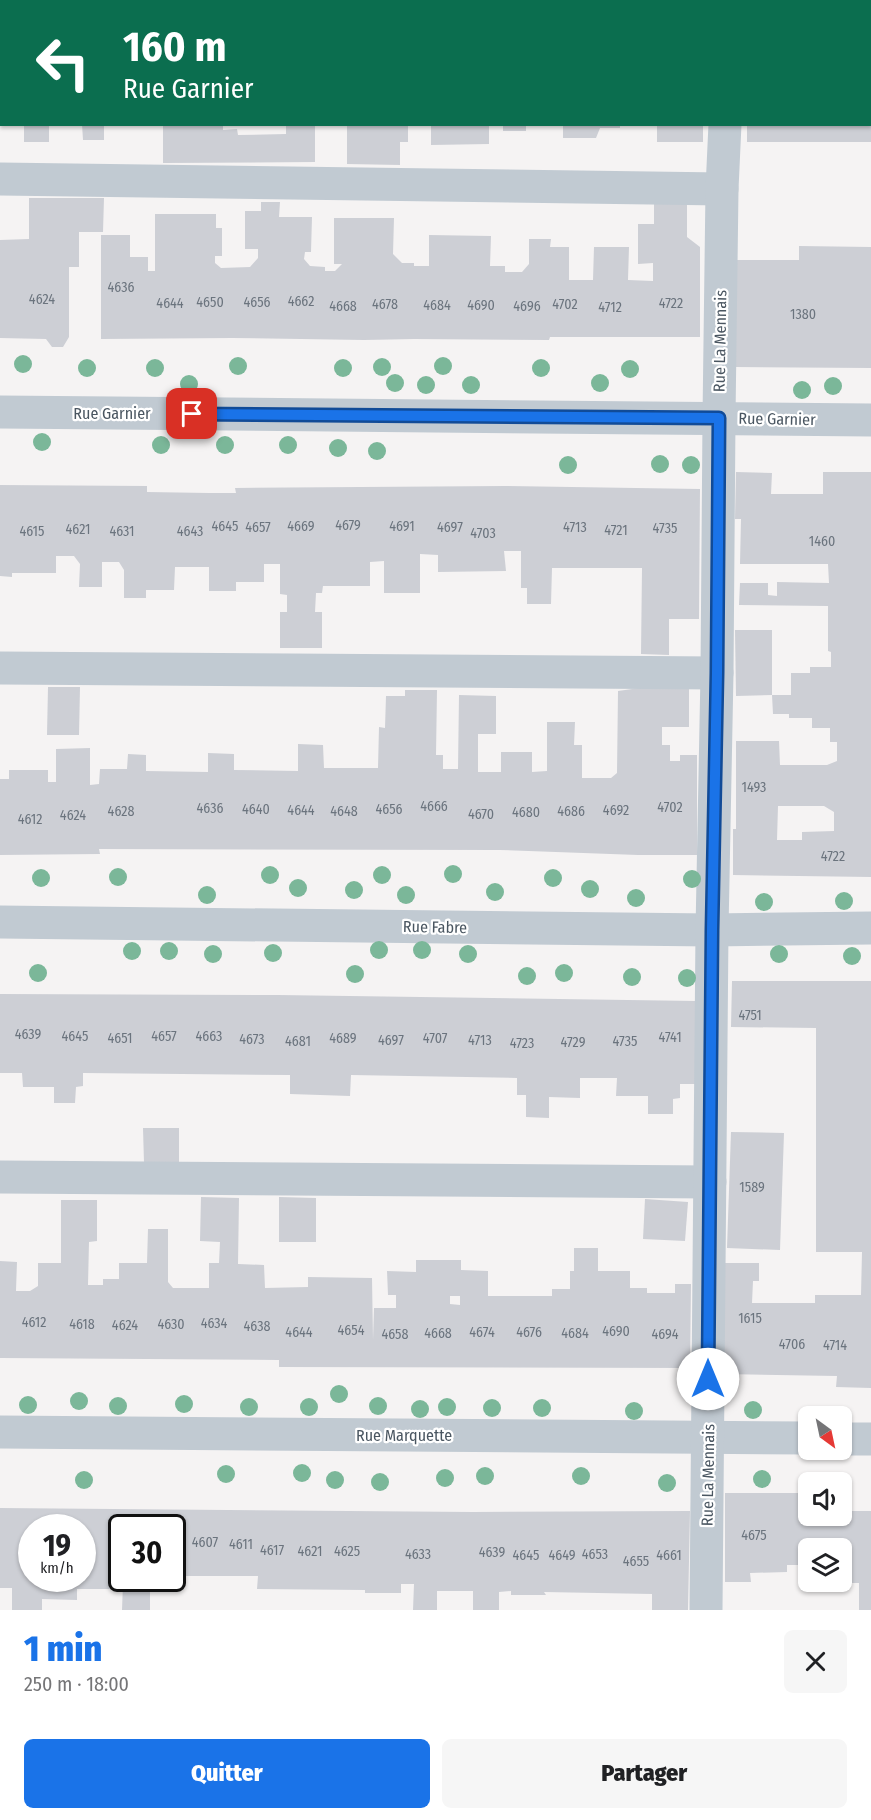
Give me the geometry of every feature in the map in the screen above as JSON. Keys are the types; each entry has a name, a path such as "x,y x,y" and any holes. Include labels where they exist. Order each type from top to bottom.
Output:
{"street":[{"name":"Rue La Mennais","path":"706,1610 712,930 722,189 725,126"},
{"path":"0,179 722,189"},
{"name":"Rue Garnier","path":"0,412 871,420"},
{"path":"0,668 717,673"},
{"name":"Rue Fabre","path":"0,922 712,930 871,928"},
{"path":"0,1177 710,1182"},
{"name":"Rue Marquette","path":"0,1432 798,1438"},
{"path":"852,1439 871,1439"}],"building":[{"path":"24,126 49,126 49,142 24,142"},
{"path":"82,126 104,126 104,140 83,140"},
{"path":"163,126 223,126 223,130 237,129 238,135 286,134 286,126 315,126 315,162 163,163"},
{"path":"347,126 408,126 408,142 400,142 400,165 347,164"},
{"path":"431,126 489,126 489,144 431,145"},
{"path":"503,126 526,126 526,131 503,131"},
{"path":"563,126 620,126 620,128 600,128 596,138 563,138"},
{"path":"657,126 703,126 703,142 657,142"},
{"path":"747,126 871,126 871,142 747,142"},
{"path":"29,198 104,198 103,232 79,232 79,267 69,267 69,337 63,347 52,347 46,339 0,338 0,240 29,239"},
{"path":"654,201 687,201 687,237 700,247 700,337 550,337 549,340 101,339 101,235 130,235 130,257 148,257 148,271 155,271 155,214 216,214 216,228 222,228 222,256 215,256 215,263 221,268 250,267 258,258 258,249 245,249 245,211 261,211 261,202 280,202 279,217 312,217 311,252 305,252 304,259 310,266 325,267 325,271 335,271 342,264 334,264 334,218 394,218 393,254 402,263 414,263 414,266 429,266 429,235 491,236 490,266 505,266 505,272 522,272 529,264 529,239 551,239 550,247 569,247 569,280 593,280 594,247 629,247 628,280 653,281 653,263 638,264 638,224 654,224"},
{"path":"799,246 871,247 871,368 735,367 736,260 799,260"},
{"path":"736,472 772,473 771,494 823,494 823,472 871,472 871,877 733,875 733,829 736,829 736,741 779,741 780,765 827,765 837,761 837,742 830,742 830,728 812,728 812,718 789,718 789,714 773,714 772,695 791,695 791,673 810,673 810,667 831,667 831,652 828,651 828,606 739,605 740,583 768,583 768,595 777,596 777,582 829,583 828,564 740,564 741,519 735,519","holes":["778,806 824,806 834,812 834,831 802,832 802,840 777,840"]},
{"path":"0,485 147,486 147,492 209,493 236,493 235,488 504,486 700,489 699,619 669,619 669,655 641,654 642,568 552,568 551,604 527,604 527,588 521,588 521,551 504,551 506,571 438,572 438,555 420,554 420,593 384,593 384,561 370,562 370,586 323,586 322,593 316,593 315,612 322,612 322,648 280,648 280,612 287,612 287,595 280,594 280,564 264,564 264,582 236,582 236,591 209,591 209,567 175,567 174,590 146,590 146,598 124,598 124,570 119,562 102,562 102,587 79,587 80,564 74,556 56,556 56,573 12,573 12,577 0,576"},
{"path":"735,630 772,630 772,695 736,696"},
{"path":"48,687 80,687 79,735 47,735"},
{"path":"639,688 689,688 689,727 662,727 662,745 670,745 670,761 680,761 680,755 697,755 697,855 500,850 99,849 100,854 0,855 0,779 9,779 9,770 48,770 48,782 56,782 56,749 90,748 90,785 99,784 100,769 127,769 128,754 146,755 146,771 208,772 208,753 234,754 234,770 298,771 298,744 323,745 324,768 378,768 379,727 385,728 386,696 405,696 405,690 437,690 436,755 443,755 443,769 458,769 459,695 496,696 496,734 478,734 478,772 501,772 501,752 532,752 532,772 547,771 547,722 575,722 574,745 582,745 582,778 611,778 617,773 618,691"},
{"path":"732,981 871,981 871,1388 836,1387 837,1376 722,1374 724,1263 759,1263 759,1281 753,1281 752,1303 815,1303 815,1295 861,1295 862,1252 816,1252 816,1028 731,1027"},
{"path":"0,994 696,1001 696,1084 680,1084 680,1098 673,1099 673,1114 648,1114 648,1096 616,1096 617,1078 580,1078 580,1098 549,1097 549,1118 526,1117 526,1095 517,1095 517,1078 351,1075 350,1096 290,1094 290,1075 83,1073 83,1086 76,1087 75,1103 54,1103 54,1087 23,1087 22,1073 0,1073"},
{"path":"143,1128 179,1128 179,1162 144,1163"},
{"path":"731,1132 784,1133 780,1250 727,1248"},
{"path":"201,1197 239,1198 238,1264 264,1265 265,1288 308,1287 308,1277 372,1278 373,1340 374,1308 396,1308 396,1295 388,1295 387,1271 416,1272 416,1260 461,1260 461,1270 488,1271 488,1296 552,1296 552,1289 570,1289 570,1271 574,1271 574,1248 598,1248 598,1271 630,1271 630,1288 647,1288 647,1293 675,1293 675,1284 691,1284 690,1368 279,1367 279,1360 0,1358 0,1261 17,1262 16,1291 30,1291 38,1286 38,1263 61,1263 61,1200 97,1200 97,1241 89,1242 88,1285 103,1285 103,1279 119,1279 119,1263 147,1263 148,1229 168,1229 168,1282 173,1288 209,1288 209,1263 219,1263 220,1242 200,1241","holes":["450,1296 460,1296 460,1305 450,1304"]},
{"path":"279,1197 316,1198 316,1242 279,1242"},
{"path":"645,1199 688,1202 685,1241 643,1239"},
{"path":"725,1493 798,1493 798,1526 852,1526 852,1511 871,1511 871,1610 859,1610 859,1583 852,1583 852,1538 798,1538 798,1565 787,1565 787,1572 750,1573 751,1582 725,1582"},
{"path":"0,1508 473,1512 690,1511 688,1610 652,1610 652,1594 544,1592 546,1595 511,1595 511,1591 499,1592 499,1610 473,1610 473,1591 437,1591 437,1610 413,1610 414,1584 401,1584 401,1593 365,1593 365,1590 257,1589 258,1576 186,1576 186,1514 108,1514 108,1589 96,1589 96,1514 18,1514 18,1592 77,1592 77,1600 42,1599 42,1610 12,1610 12,1588 0,1588"},
{"path":"123,1592 150,1592 150,1610 122,1610"}],"route":[{"path":"192,414 719,418 708,1379"}]}
